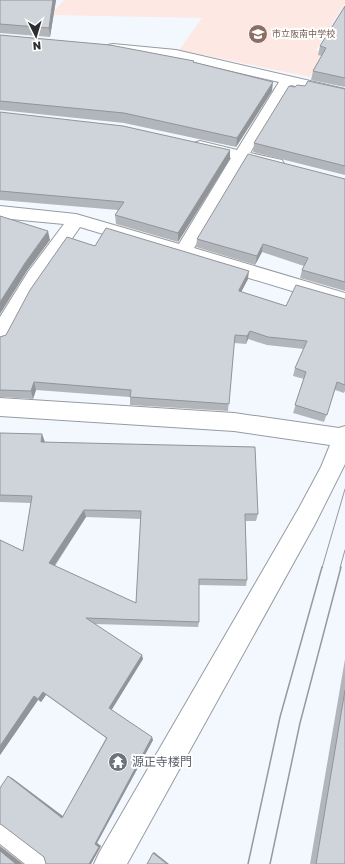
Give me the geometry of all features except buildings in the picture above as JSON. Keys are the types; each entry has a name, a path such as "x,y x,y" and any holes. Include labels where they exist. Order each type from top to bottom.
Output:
{"street":[{"path":"99,47 176,54 345,93"},
{"path":"183,251 286,80"},
{"path":"186,143 241,155 293,169"},
{"path":"0,212 76,220 345,300"},
{"path":"0,337 4,326 20,299 76,220"},
{"path":"0,407 234,422 344,437 338,472 110,864"}],"lane":[{"path":"0,832 40,864"}],"shaded area":[{"name":"市立阪南中学校","path":"64,0 345,0 345,3 316,50 323,54 310,77 179,50 202,18 51,15"}],"tram line":[{"path":"322,568 345,489"},
{"path":"340,568 345,550"},
{"path":"248,864 280,717 322,567"},
{"path":"270,864 300,723 341,567"}],"place":[{"name":"市立阪南中学校","path":"258,34"},
{"name":"源正寺楼門","path":"118,762"}]}
